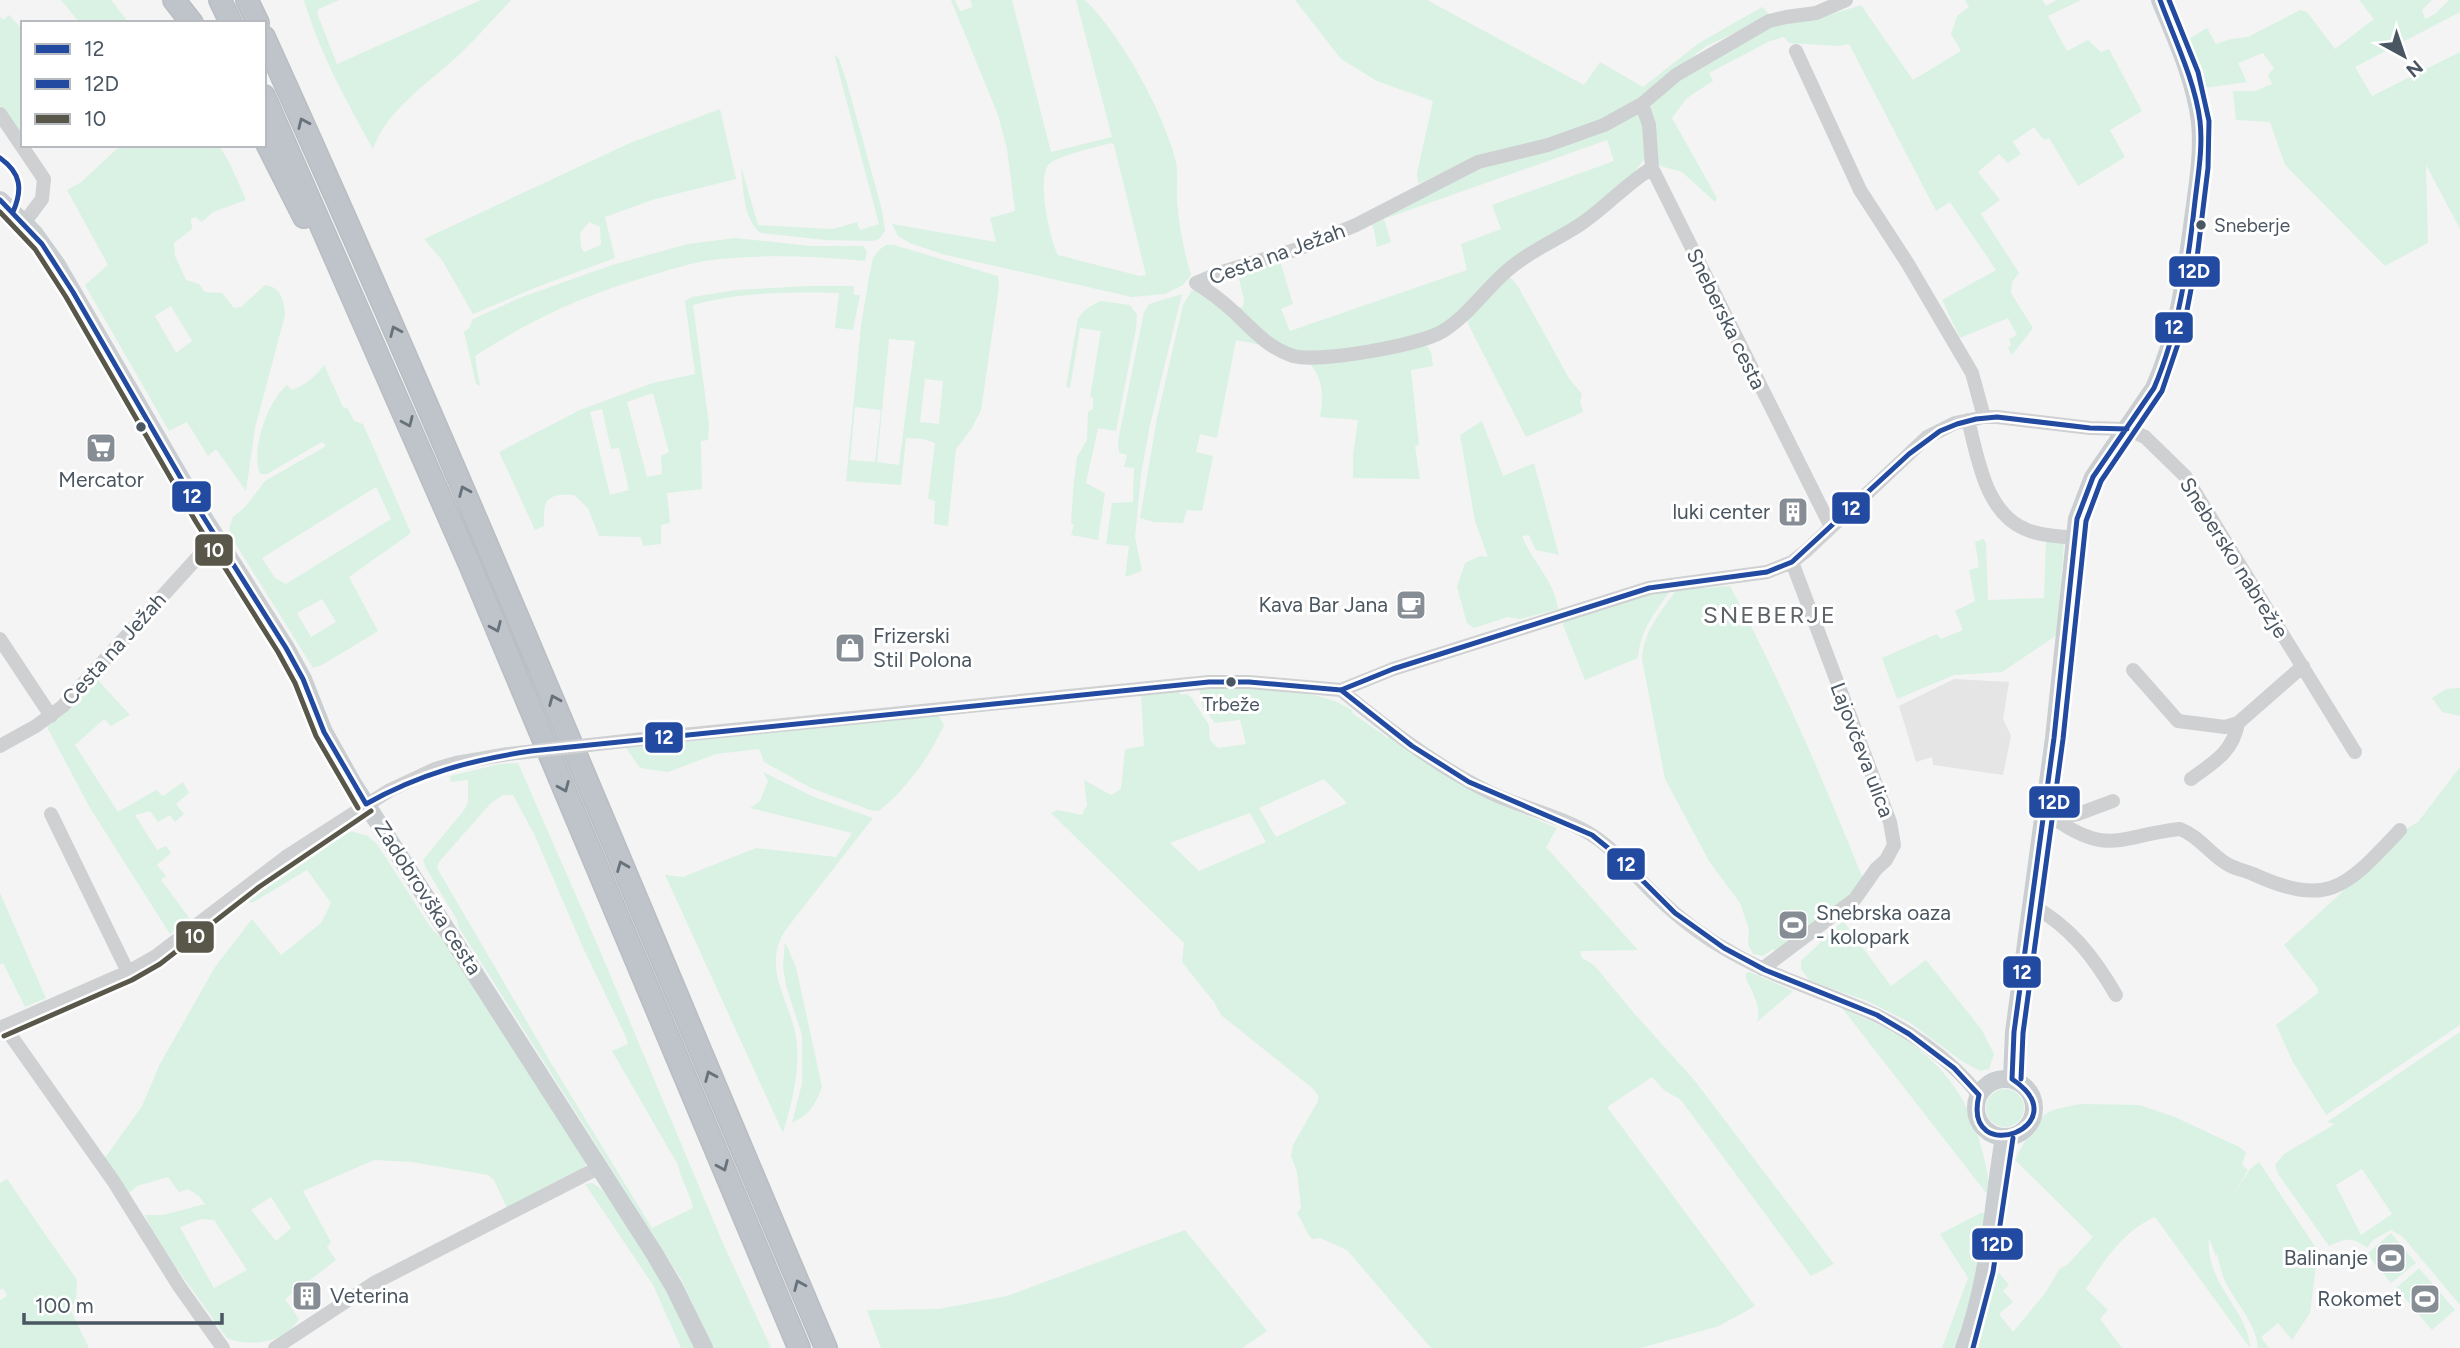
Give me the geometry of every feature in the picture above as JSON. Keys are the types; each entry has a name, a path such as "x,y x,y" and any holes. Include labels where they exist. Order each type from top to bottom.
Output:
{"highway":[{"path":"174,0 190,21"},
{"path":"220,0 230,21"},
{"path":"247,0 257,21"},
{"path":"266,41 417,381 825,1348"},
{"path":"266,101 532,712 799,1348"},
{"path":"266,142 300,212 331,247"}],"main road":[{"path":"2012,1079 2014,1032 2031,905 2049,818 2054,738 2077,519 2094,477 2154,388 2166,358 2178,312 2201,153 2200,120 2193,91 2160,0"},
{"name":"Zadobrovška cesta","path":"9,214 49,253 68,282 216,537 296,665 324,732 366,804 600,1167 674,1287 704,1348"},
{"path":"2012,1079 2028,1089 2034,1107 2029,1125 2014,1136 2004,1137 1987,1130 1980,1123 1977,1114 1979,1095 1993,1082 2012,1079"},
{"path":"1964,1348 1989,1254 2004,1137"}],"street":[{"name":"Cesta na Ježah","path":"1652,168 1579,225 1510,267 1460,319 1428,339 1343,356 1314,359 1293,356 1258,335 1233,311 1196,283 1222,272 1298,249 1356,225 1478,162 1548,145 1604,125 1642,104 1675,75 1769,21 1816,13 1846,0"},
{"path":"1796,51 1860,190 1908,264 1972,373 1984,417"},
{"name":"Sneberska cesta","path":"1642,104 1650,125 1652,168 1831,527"},
{"path":"0,114 21,145"},
{"path":"9,214 42,199 44,179 22,147"},
{"path":"223,1348 179,1286 114,1182 2,1027 128,972 165,950 254,880 366,804 405,781 435,769 508,754 652,737 1209,682 1249,682 1341,690 1393,668 1649,588 1767,572 1791,562 1927,437 1955,423 1984,417 2126,429"},
{"path":"1968,420 1984,482 2003,512 2025,529 2074,538"},
{"name":"Snebersko nabrežje","path":"2126,429 2145,437 2185,476 2355,752"},
{"name":"Cesta na Ježah","path":"0,746 51,716 99,668 216,537"},
{"name":"Lajovčeva ulica","path":"1762,969 1855,899 1875,869 1886,860 1894,845 1890,822 1791,562"},
{"path":"0,639 51,716"},
{"path":"2133,670 2178,721 2225,727 2238,723 2303,666"},
{"path":"1341,690 1371,716 1469,781 1504,799 1590,834 1603,843 1659,899 1723,948 1762,969 1861,1008 1891,1023 1966,1078 1979,1095"},
{"path":"2191,779 2230,747 2238,723"},
{"path":"2049,818 2078,814 2113,801"},
{"path":"51,814 128,972"},
{"path":"2049,818 2080,835 2102,842 2180,830 2190,833 2231,866 2271,883 2300,891 2329,889 2350,878 2400,830"},
{"path":"2031,905 2080,942 2099,965 2116,995"},
{"path":"275,1348 373,1283 600,1167"}],"shaded area":[{"path":"1954,679 2009,682 2003,719 2011,736 2003,775 1933,765 1932,757 1916,762 1899,706"}],"green space":[{"path":"61,0 111,0 127,21 78,21"},
{"path":"304,0 339,0 319,9 317,13 337,64 481,0 511,0 462,52 400,108 389,120 373,149 326,58"},
{"path":"951,0 955,0 960,11 973,7 970,0 1012,0 1051,152 1112,137 1076,0 1085,0 1099,15 1139,74 1169,139 1176,164 1179,220 1191,275 1183,285 1165,294 1132,297 942,254 898,236 892,224 996,242 990,218 1015,211 1007,149 998,115","holes":["1111,143 1114,145 1146,275 1140,276 1058,255 1051,236 1044,195 1045,171 1049,164 1078,152"]},
{"path":"1295,0 1427,0 1584,85 1600,62 1643,87 1699,43 1762,7 1768,13 1767,17 1705,47 1645,95 1592,126 1473,159 1418,184 1417,173 1433,101 1377,81 1341,59"},
{"path":"1965,0 2042,0 2046,6 2057,0 2081,0 2048,16 2067,51 2088,40 2101,52 2109,49 2142,111 2110,130 2125,157 2078,186 2049,138 2044,140 2034,127 2013,142 2021,154 2008,163 1999,154 1978,172 2000,200 1981,214 2019,273 2012,282 2011,293 2033,328 2012,355 2008,348 2011,345 2009,339 2017,335 2008,318 1960,338 1942,300 1996,270 1950,202 1936,211 1849,44 1839,46 1789,43 1784,37 1770,41 1709,73 1713,81 1687,98 1672,118 1717,198 1715,202 1682,172 1660,166 1655,158 1650,105 1668,85 1762,28 1832,14 1861,5 1913,80 1961,51 1951,34 1957,16 1969,7"},
{"path":"2359,0 2432,0 2422,10 2425,19 2435,14 2449,0 2460,0 2460,12 2355,67 2372,96 2460,52 2460,229 2426,165 2428,243 2385,266 2285,165 2270,122 2236,120 2233,91 2255,91 2272,84 2268,75 2274,68 2263,53 2238,63 2247,82 2204,88 2187,46 2187,40 2207,28 2216,44 2248,37 2300,10 2307,12 2335,49 2374,19"},
{"path":"9,15 21,28 21,135 0,105 0,17 3,20"},
{"path":"834,54 839,59 847,83 882,210 885,231 879,239 872,241 826,240 761,233 747,212 741,166 758,225 833,229 857,222 860,230 879,224"},
{"path":"720,109 736,179 655,199 605,217 615,258 473,314 442,260 424,239 630,143","holes":["589,222 600,227 601,245 584,252 580,233"]},
{"path":"1638,114 1642,119 1647,156 1631,176 1427,337 1303,354 1279,345 1237,308 1243,307 1244,300 1238,274 1280,261 1293,304 1281,309 1290,331 1467,270 1461,244 1501,229 1492,205 1614,161 1607,140 1384,219 1391,242 1377,247 1373,226 1364,222 1433,184"},
{"path":"119,147 220,147 246,200 213,212 202,222 195,217 191,219 192,229 174,243 175,256 186,280 199,284 205,292 222,293 234,308 241,307 265,285 275,288 282,299 285,315 255,428 246,491 216,449 208,456 187,422 169,431 85,285 108,265 67,190 80,183","holes":["171,306 192,341 176,353 155,316"]},
{"path":"735,238 811,246 863,246 867,251 865,261 788,256 711,260 626,283 559,309 475,356 480,386 476,384 464,332 473,319 522,297 612,265 688,244"},
{"path":"886,245 894,245 998,276 999,287 981,410 972,428 956,449 948,526 934,524 935,501 928,499 935,443 906,438 901,485 846,481 861,326 873,258","holes":["889,339 915,341 899,465 877,462","925,379 943,381 939,424 920,422","855,407 881,410 875,462 850,460"]},
{"path":"1506,276 1519,288 1570,380 1582,394 1580,401 1583,412 1526,437 1468,324 1467,317"},
{"path":"854,286 854,295 860,295 853,330 835,328 839,293 747,295 693,305 709,424 708,440 701,441 702,489 667,493 670,523 661,525 661,544 643,546 641,537 599,536 588,508 574,495 557,495 548,500 544,510 544,526 535,530 499,452 580,410 653,383 695,374 685,301 692,297 736,290","holes":["653,393 669,452 661,456 662,474 647,477 627,402","602,409 611,449 619,448 629,490 610,495 590,412"]},
{"path":"1192,290 1205,291 1261,345 1236,340 1217,438 1200,434 1196,452 1213,456 1202,511 1187,510 1183,523 1154,522 1140,518 1157,418 1183,305"},
{"path":"1182,294 1150,425 1141,475 1135,537 1142,571 1125,577 1129,546 1106,544 1112,503 1133,502 1134,468 1124,467 1127,455 1119,453 1118,441 1144,312 1149,304"},
{"path":"1100,301 1130,305 1137,315 1116,431 1098,428 1086,483 1105,493 1098,540 1071,535 1074,525 1071,523 1077,457 1087,440 1088,412 1093,409 1093,398 1090,397 1101,331 1080,328 1070,388 1066,387 1078,318 1086,309"},
{"path":"1426,345 1431,352 1433,366 1411,370 1419,445 1415,446 1420,479 1353,478 1358,420 1320,417 1321,387 1317,374 1308,361"},
{"path":"324,365 343,407 348,409 354,421 363,424 411,533 349,577 378,631 313,668 230,535 229,528 233,517 246,506 265,481 326,446 322,442 267,474 260,474 259,439 273,403 287,385 292,390 296,388 310,380","holes":["376,487 391,519 286,584 275,578 262,558","322,599 336,622 311,637 297,613"]},
{"path":"1482,421 1503,476 1534,463 1559,555 1536,550 1529,535 1522,536 1553,589 1558,609 1520,619 1508,617 1474,628 1467,623 1457,587 1465,563 1480,556 1488,557 1475,521 1460,435"},
{"path":"1983,539 1986,543 1988,600 2044,598 2046,540 2064,542 2057,635 2002,672 1954,675 1897,699 1882,658 1937,634 1941,639 1963,630 1955,611 1975,601 1969,570 1979,567 1975,542"},
{"path":"1730,586 1801,731 1863,879 1845,900 1775,951 1773,949 1763,956 1753,954 1748,944 1749,929 1740,903 1709,861 1665,779 1642,659 1649,631 1676,590"},
{"path":"1671,590 1645,630 1638,658 1585,680 1563,625 1564,620"},
{"path":"96,678 130,715 111,726 104,719 75,745 118,812 156,790 163,796 183,782 189,793 176,804 184,814 175,822 170,815 158,822 150,811 135,815 157,850 166,846 171,853 157,865 166,876 161,880 190,919 170,934 90,808 47,727 69,710"},
{"path":"1246,688 1301,693 1341,704 1388,738 1390,736 1495,802 1557,828 1546,847 1638,950 1580,951 1582,958 1594,965 1695,1081 1834,1264 1811,1276 1681,1100 1664,1090 1652,1077 1607,1107 1755,1306 1719,1326 1641,1348 1431,1348 1347,1250 1320,1238 1312,1239 1297,1213 1301,1208 1297,1172 1291,1156 1293,1145 1318,1101 1318,1095 1221,1015 1182,962 1184,943 1051,813 1057,810 1082,815 1087,805 1084,780 1111,795 1121,789 1125,749 1144,746 1141,695 1179,691 1181,695 1187,694 1209,725 1210,740 1218,748 1246,744 1240,720 1215,723 1203,707 1199,689","holes":["1324,779 1347,803 1276,837 1259,808","1250,813 1266,842 1199,871 1170,843"]},
{"path":"2460,688 2460,716 2442,712 2432,698 2446,689"},
{"path":"938,715 944,725 931,749 908,782 879,811 811,788 764,762 759,749 716,754 668,772 640,768 626,748"},
{"path":"518,763 722,1241 771,1348 713,1348 681,1279 458,926 426,868 423,860 468,802 468,780 451,782 450,776 500,764","holes":["503,795 513,795 534,834 585,952 625,1035 628,1044 612,1051 678,1165 692,1202 693,1208 652,1228 551,1063 437,868 439,862 491,803"]},
{"path":"2460,767 2460,1025 2326,1115 2293,1062 2276,1025 2318,993 2317,987 2284,945 2363,873 2406,829 2418,822"},
{"path":"763,772 814,797 873,818 779,942 776,969 797,1049 795,1085 783,1133 665,875 683,877 756,848 836,857 852,833 750,808 760,801 768,781"},
{"path":"351,831 368,836 377,844 431,928 444,941 586,1162 584,1170 507,1208 494,1180 488,1175 412,1162 374,1160 303,1191 331,1242 327,1247 336,1260 285,1299 299,1319 293,1327 276,1338 246,1343 227,1338 154,1237 145,1215 163,1215 205,1204 199,1196 188,1189 179,1192 168,1177 137,1186 128,1194 105,1158 142,1106 160,1064 215,967 252,919 281,955 321,923 331,903 307,870 252,903 244,899","holes":["271,1197 291,1228 276,1241 251,1210","201,1219 214,1220 247,1270 214,1288 180,1227"]},
{"path":"0,893 46,998 25,1007 3,963 0,965"},
{"path":"1843,921 1891,986 1926,960 1982,1030 1994,1054 1989,1069 1980,1071 1963,1062 1909,1022 1865,1000 1810,981 1801,969 1801,961"},
{"path":"785,942 796,967 822,1087 811,1108 792,1123 802,1083 802,1035 786,986 783,965"},
{"path":"1750,972 1793,991 1757,1022 1757,1005 1746,979 1746,973"},
{"path":"1842,1008 1883,1027 1917,1048 1950,1081 1972,1119 1979,1140 1990,1188 1987,1194"},
{"path":"2460,1032 2460,1305 2403,1237 2391,1230 2373,1240 2367,1248 2348,1240 2329,1246 2278,1174 2275,1165 2284,1154 2335,1124 2327,1122","holes":["2362,1169 2392,1214 2361,1235 2336,1185"]},
{"path":"2005,1089 2019,1094 2024,1108 2019,1122 2005,1127 1991,1122 1986,1108 1991,1094"},
{"path":"2081,1104 2139,1105 2175,1117 2239,1147 2246,1152 2242,1165 2248,1170 2233,1194 2251,1168 2259,1162 2318,1251 2310,1313 2292,1340 2278,1323 2261,1337 2269,1348 2258,1348 2254,1330 2225,1281 2217,1253 2216,1257 2209,1238 2214,1269 2243,1322 2250,1348 2155,1217 2124,1238 2086,1289 2108,1310 2100,1319 2122,1348 1973,1348 1989,1300 1995,1268 2009,1285 2003,1291 2013,1302 1999,1314 2013,1332 2046,1292 2060,1268 2067,1265 2093,1237 2015,1160 2043,1116 2059,1108"},
{"path":"7,1179 77,1280 76,1301 69,1307 89,1348 0,1348 0,1300 7,1296 3,1288 0,1290 0,1183"},
{"path":"592,1183 605,1193 619,1210 662,1284 694,1348 681,1348 653,1285 585,1184"},
{"path":"1985,1213 1985,1219 1969,1306 1954,1348 1942,1348 1968,1278 1940,1234"},
{"path":"1185,1230 1267,1331 1242,1348 881,1348 867,1310 939,1309 1007,1296"},
{"name":"Balinanje","path":"2391,1233 2416,1263 2391,1283 2367,1254"},
{"name":"Rokomet","path":"2419,1268 2455,1310 2432,1330 2396,1288"}],"transit line":[{"name":"12","path":"1341,690 1412,746 1469,782 1592,835 1618,856 1675,913 1724,948 1765,970 1877,1015 1909,1034 1954,1068 1979,1095 1978,1118 1986,1131 2000,1135 2015,1133 2028,1124 2034,1112 2030,1096 2012,1079 2014,1032 2054,738 2077,519 2093,477 2154,388 2163,366 2181,296 2199,171 2201,131 2197,106 2189,75 2160,0"},
{"name":"12D","path":"2021,1079 2023,1033 2063,739 2086,521 2101,481 2162,391 2184,326 2197,258 2208,168 2209,121 2198,72 2169,0"},
{"name":"12","path":"0,158 12,170 18,182 18,196 13,212"},
{"name":"12","path":"0,200 42,244 73,292 204,518 286,648 303,679 324,732 366,804"},
{"name":"10","path":"0,212 35,249 66,297 196,522 278,652 295,683 316,736 358,808"},
{"name":"12","path":"366,804 426,776 487,759 531,751 1209,682 1249,682 1341,690 1393,669 1649,588 1767,572 1792,562 1909,454 1940,431 1957,424 1997,417 2090,428 2127,429"},
{"name":"10","path":"4,1036 132,980 160,964 259,887 371,811"},
{"name":"12D","path":"1973,1348 1993,1272 2013,1138"}],"place":[{"name":"Sneberje","path":"2201,225"},
{"name":"Mercator","path":"101,448"},
{"name":"luki center","path":"1793,512"},
{"name":"Kava Bar Jana","path":"1411,605"},
{"name":"Frizerski Stil Polona","path":"850,648"},
{"name":"Trbeže","path":"1231,682"},
{"name":"Snebrska oaza - kolopark","path":"1793,925"},
{"name":"Balinanje","path":"2391,1258"},
{"name":"Veterina","path":"307,1296"},
{"name":"Rokomet","path":"2425,1299"}],"district":[{"name":"SNEBERJE","path":"1770,615"}]}
